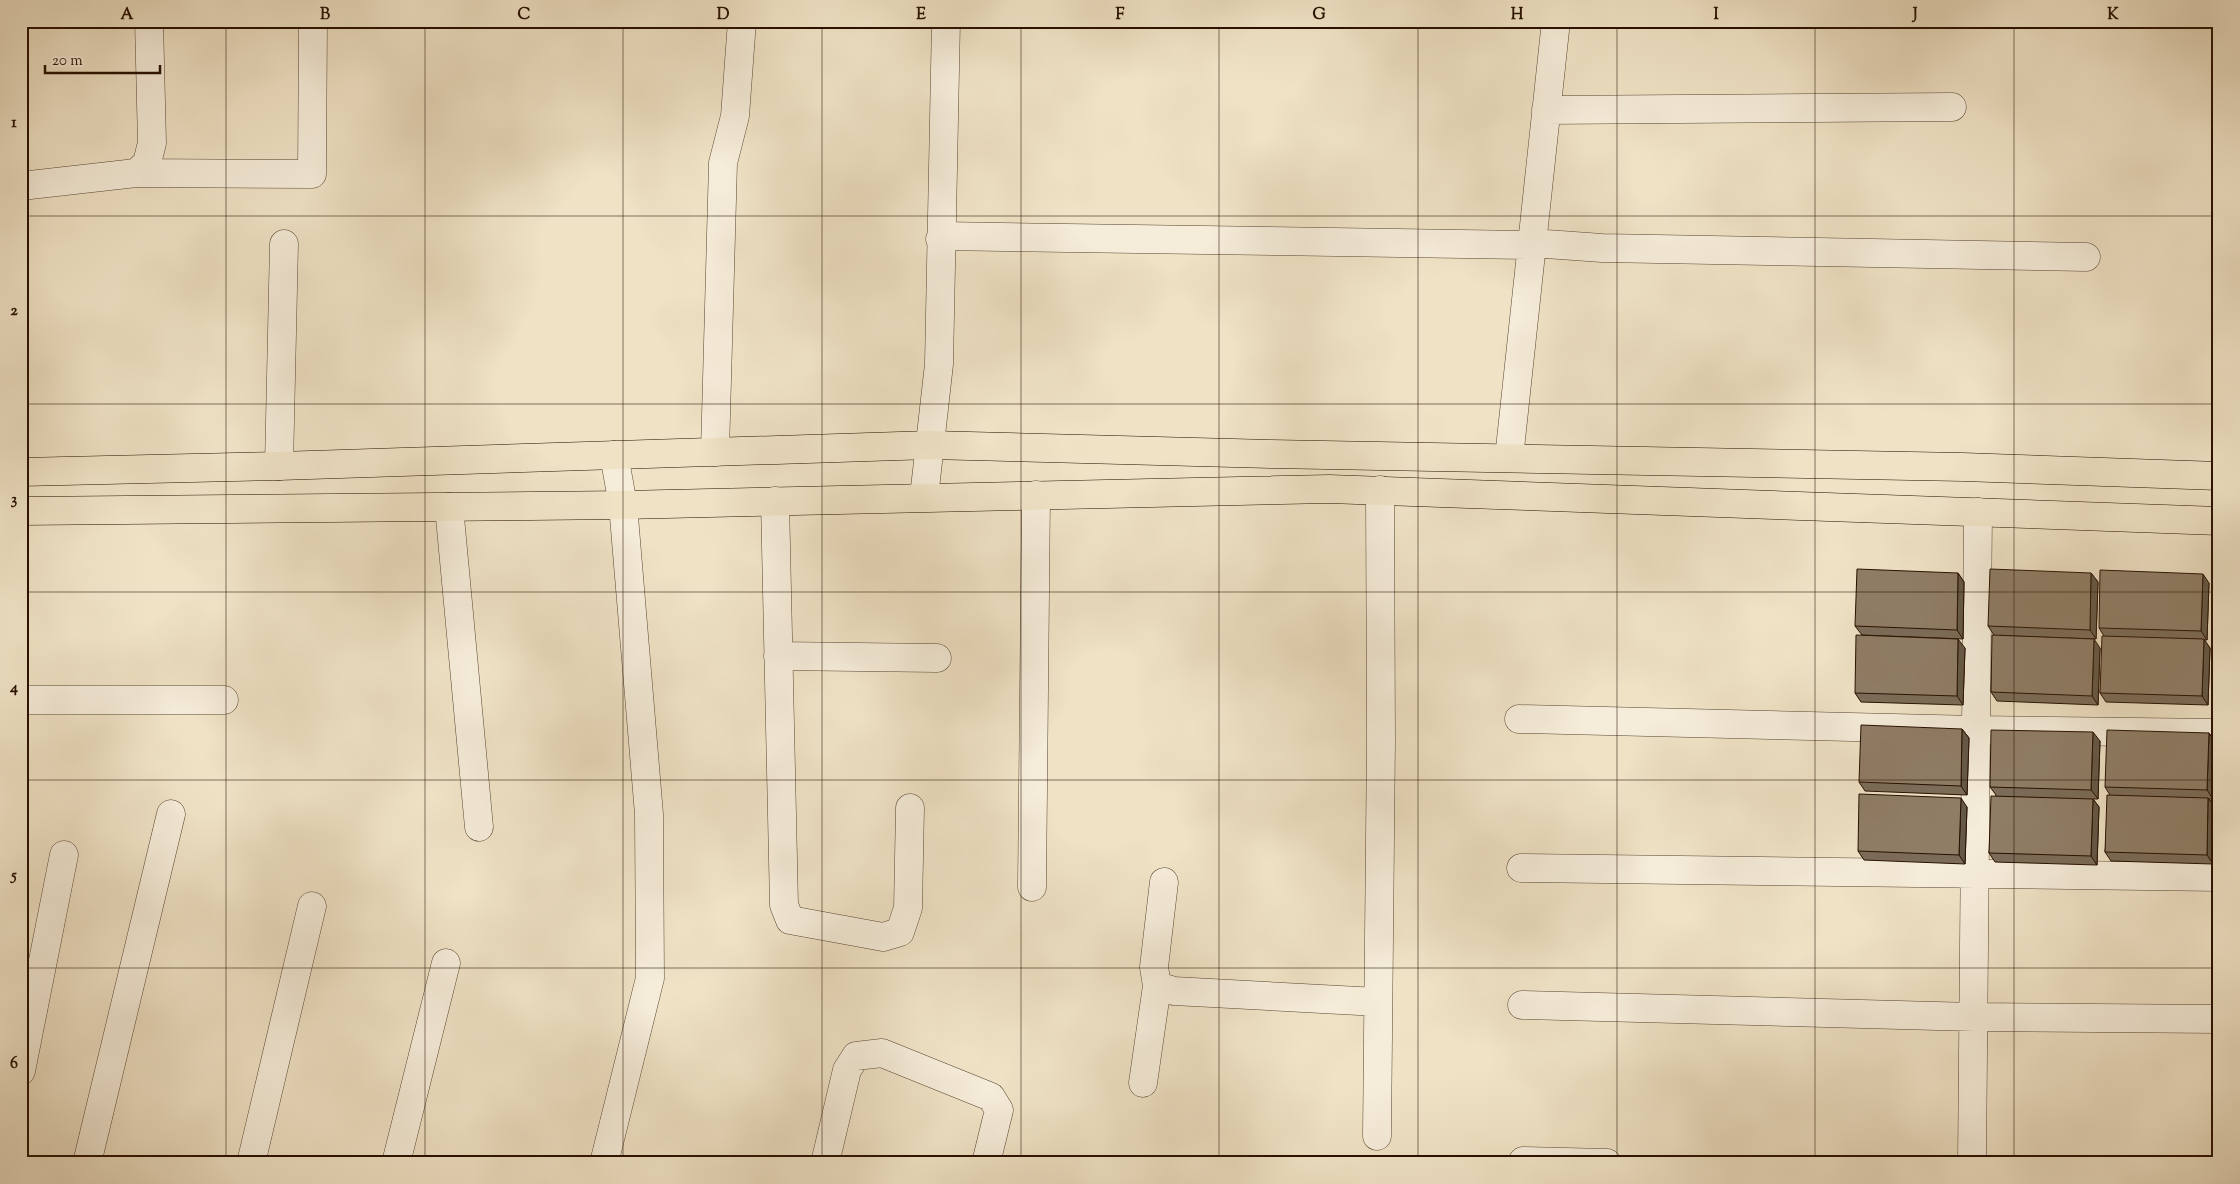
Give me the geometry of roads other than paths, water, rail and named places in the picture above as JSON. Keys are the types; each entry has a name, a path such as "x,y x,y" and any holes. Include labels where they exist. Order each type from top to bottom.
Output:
{"main road":[{"path":"21,472 279,466 930,444 1963,467 2219,476"},
{"path":"21,511 623,505 1329,489 2219,521"}],"street":[{"path":"136,173 147,164 152,143 149,21"},
{"path":"21,186 136,173 312,174 313,21"},
{"path":"715,452 724,163 735,116 742,21"},
{"path":"924,497 940,364 946,21"},
{"path":"1509,458 1556,21"},
{"path":"1546,110 1952,107"},
{"path":"941,238 1530,246 1532,243 1602,248 2086,257"},
{"path":"279,466 284,244"},
{"path":"604,1163 650,978 649,814 623,505 614,455"},
{"path":"1377,1136 1381,740 1380,490"},
{"path":"1032,887 1036,495"},
{"path":"775,501 784,905 790,920 883,937 900,932 908,908 910,808"},
{"path":"449,507 479,827"},
{"path":"1972,1163 1978,512"},
{"path":"778,656 937,658"},
{"path":"21,700 224,700"},
{"path":"1519,719 1976,730 2219,733"},
{"path":"87,1163 171,814"},
{"path":"21,1070 64,854"},
{"path":"1521,868 1974,872 2219,877"},
{"path":"1143,1084 1157,986 1154,967 1164,882"},
{"path":"251,1163 312,906"},
{"path":"396,1163 446,963"},
{"path":"1157,986 1174,990 1378,1002"},
{"path":"1522,1005 1974,1017 2219,1020"},
{"path":"825,1163 847,1070 856,1056 882,1053 991,1097 999,1110 986,1163"},
{"path":"1523,1161 1607,1163"}]}
